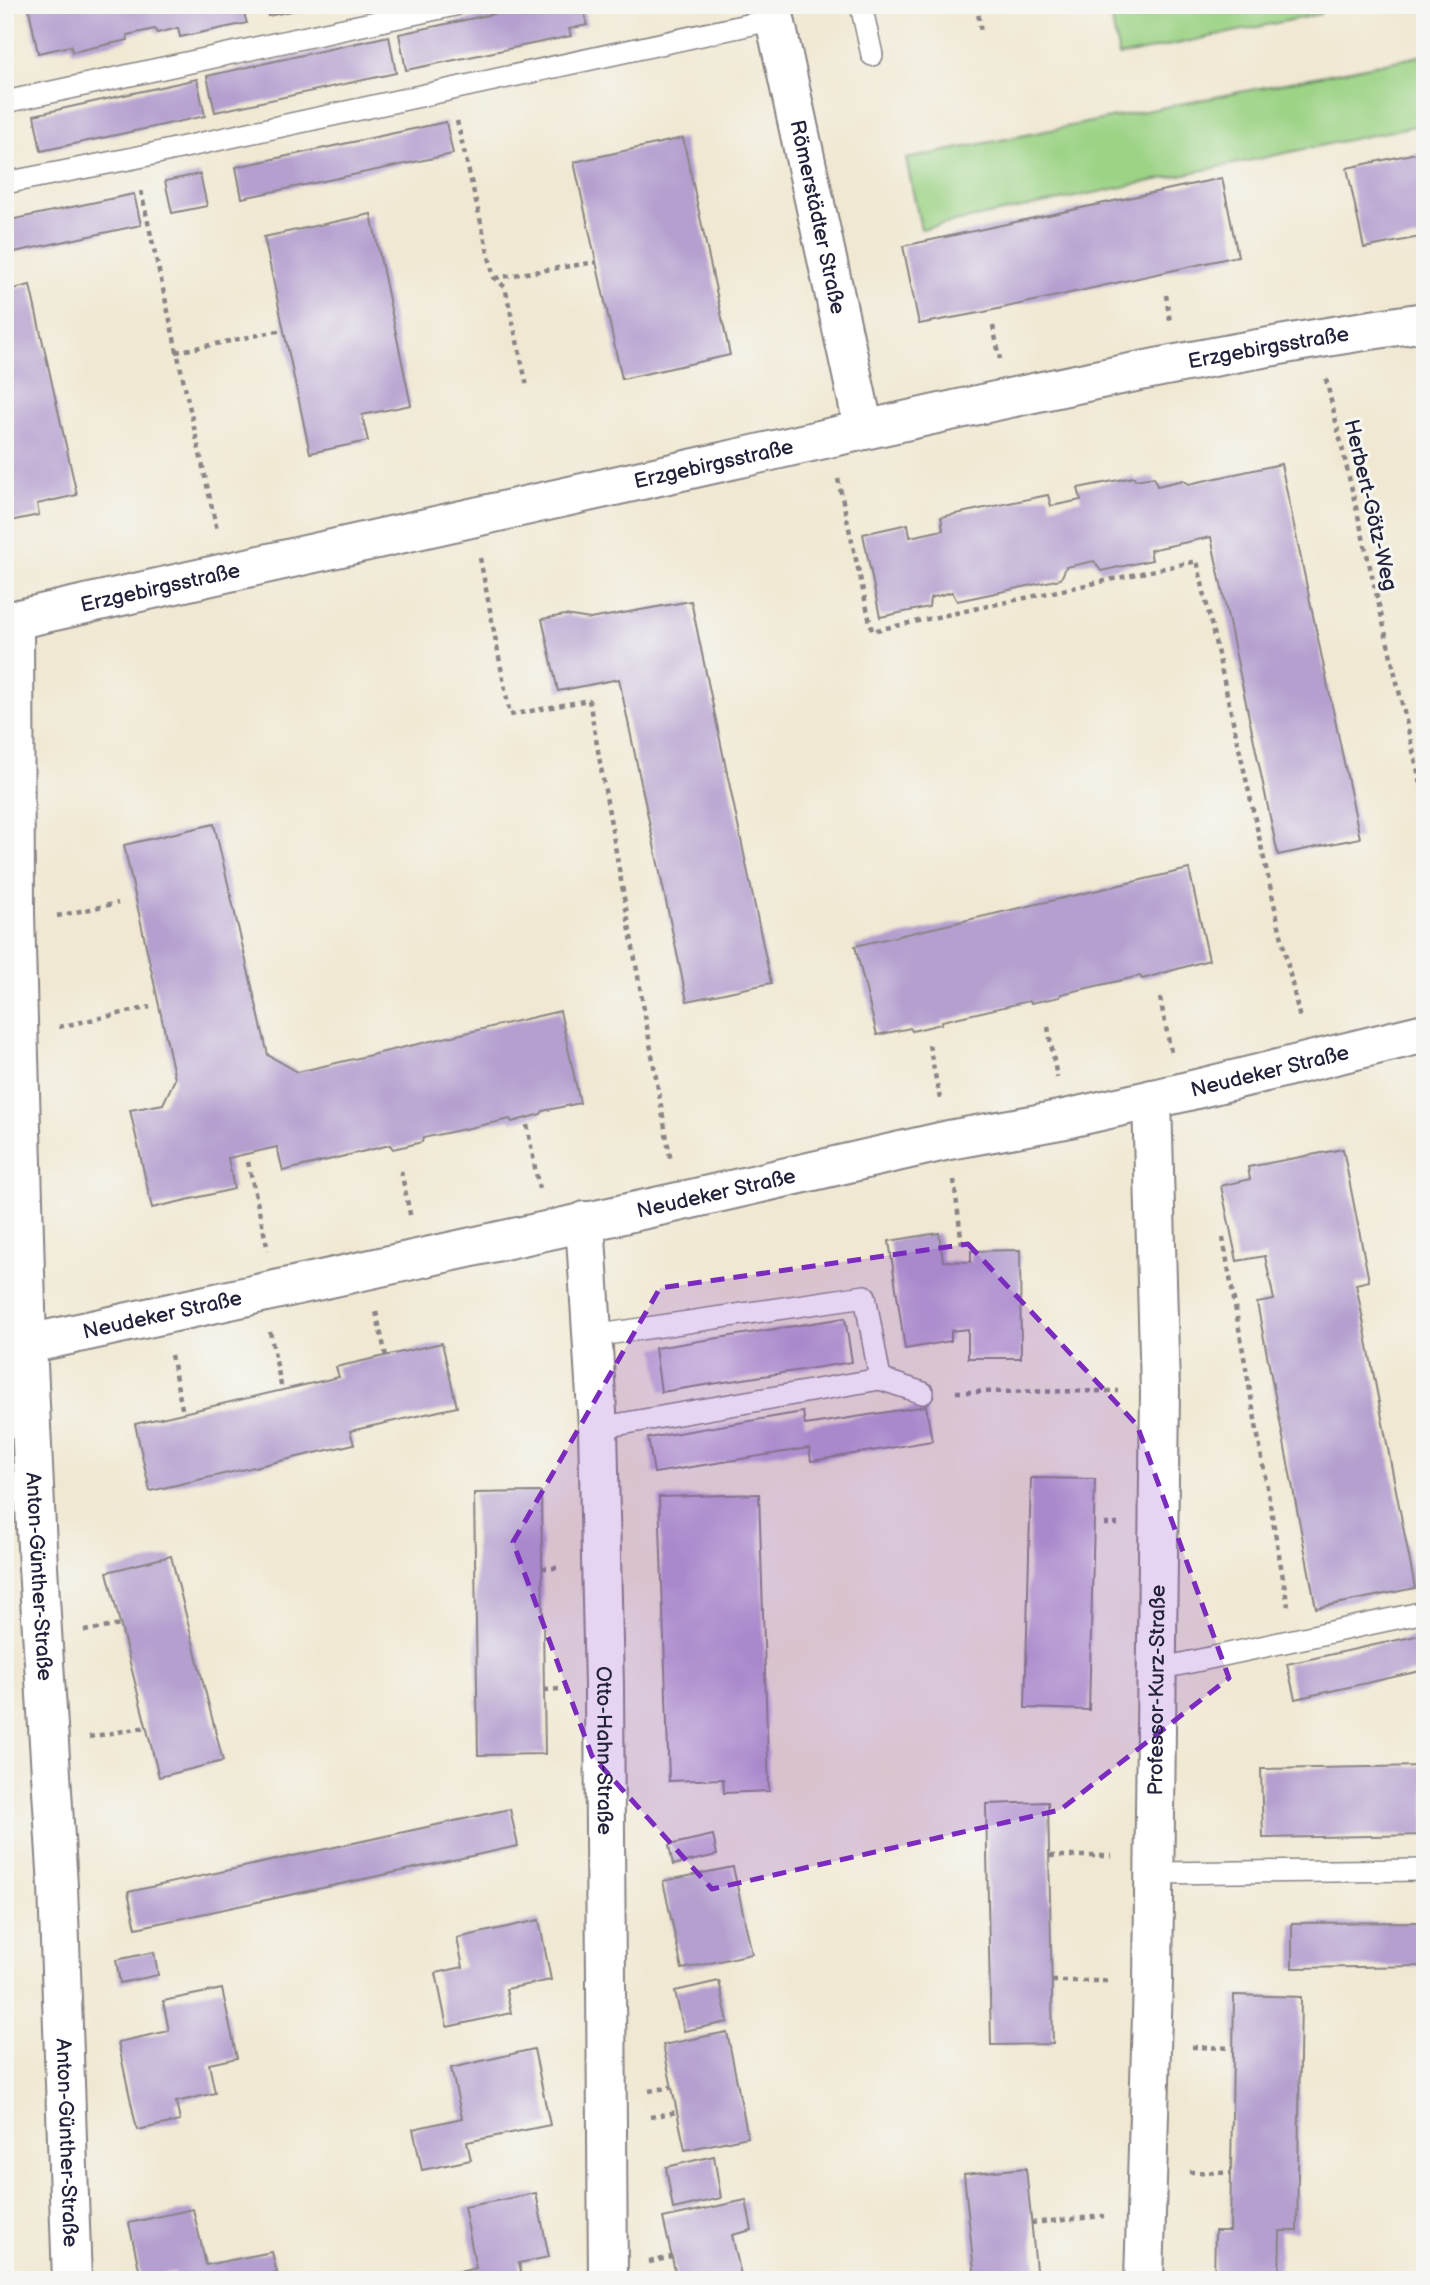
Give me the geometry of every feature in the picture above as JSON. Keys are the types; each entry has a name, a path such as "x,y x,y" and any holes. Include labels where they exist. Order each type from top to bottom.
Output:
{"street":[{"name":"Römerstädter Straße","path":"773,12 846,434"},
{"name":"Erzgebirgsstraße","path":"10,621 471,516 1165,366 1316,338 1425,322"},
{"name":"Anton-Günther-Straße","path":"10,621 19,1036 16,1346 58,1886 72,2280"},
{"name":"Neudeker Straße","path":"16,1346 678,1202 949,1140 1065,1119 1425,1033"},
{"name":"Professor-Kurz-Straße","path":"1144,2280 1153,1982 1166,1096"},
{"name":"Otto-Hahn-Straße","path":"585,1221 598,1428 606,1776 607,2280"}],"lane":[{"path":"5,102 455,5"},
{"path":"861,5 872,55"},
{"path":"5,183 134,158 773,12"},
{"path":"593,1336 865,1296 880,1379"},
{"path":"598,1428 880,1379 923,1392"},
{"path":"1158,1669 1425,1612"},
{"path":"1154,1865 1425,1870"}],"path":[{"path":"976,5 981,33"},
{"path":"456,118 494,278 505,287 527,386"},
{"path":"141,192 226,572"},
{"path":"494,278 596,262"},
{"path":"176,352 284,330"},
{"name":"Herbert-Götz-Weg","path":"1316,338 1425,802"},
{"path":"846,434 872,631 1196,561 1310,1061"},
{"path":"471,516 486,581 510,715 589,700 678,1202"},
{"path":"16,925 118,903"},
{"path":"1160,998 1166,1096"},
{"path":"19,1036 150,1007"},
{"path":"1048,1027 1065,1119"},
{"path":"929,1045 949,1140 962,1245"},
{"path":"527,1125 547,1230"},
{"path":"248,1162 282,1390"},
{"path":"1223,1238 1294,1640"},
{"path":"163,1314 183,1413"},
{"path":"923,1392 1160,1391"},
{"path":"49,1744 147,1727"},
{"path":"1050,1856 1154,1865"},
{"path":"1052,1981 1153,1982"},
{"path":"1031,2223 1146,2212"}],"highlighted area":[{"path":"968,1244 1137,1425 1229,1678 1060,1810 712,1889 592,1756 513,1542 660,1288"}],"green space":[{"path":"1109,5 1318,5 1320,14 1119,56"},
{"path":"1425,55 1425,124 921,229 906,159"}],"building":[{"path":"28,5 315,6 268,16 267,9 244,14 247,23 180,37 178,28 157,33 155,29 127,35 128,40 72,52 71,46 38,53"},
{"path":"535,5 583,5 587,25 569,29 571,36 406,70 399,34"},
{"path":"389,36 396,73 215,112 207,76"},
{"path":"197,79 205,116 41,151 34,115"},
{"path":"446,122 453,154 242,198 236,167"},
{"path":"683,138 730,355 622,379 574,162"},
{"path":"1425,151 1425,236 1364,248 1347,168"},
{"path":"200,174 207,206 172,213 165,181"},
{"path":"1222,178 1238,256 919,324 903,246"},
{"path":"134,194 141,225 5,254 5,221"},
{"path":"371,214 411,405 362,415 368,441 310,453 264,237"},
{"path":"30,285 77,495 37,504 39,515 5,522 5,291"},
{"path":"1281,464 1360,838 1278,855 1211,537 1150,550 1152,560 1101,571 1094,561 1066,567 1061,579 957,601 952,592 930,598 929,607 880,617 863,534 908,524 910,537 943,530 941,517 1048,495 1051,506 1081,500 1078,488 1134,477 1135,480 1154,477 1157,486 1183,480 1189,484"},
{"path":"691,601 771,983 687,1001 619,679 558,691 542,619 565,615 590,619"},
{"path":"214,824 268,1055 298,1072 560,1011 580,1103 543,1111 541,1114 512,1122 510,1119 423,1138 422,1142 393,1149 390,1145 283,1171 277,1147 228,1158 234,1189 152,1208 130,1110 163,1104 175,1079 124,845"},
{"path":"1189,869 1209,960 1142,979 1140,976 1061,994 1060,997 1031,1003 1029,1001 942,1021 941,1024 912,1031 910,1028 877,1035 855,946"},
{"path":"1343,1149 1369,1281 1356,1284 1415,1588 1316,1608 1257,1303 1274,1300 1265,1256 1237,1261 1221,1186 1250,1179 1248,1167"},
{"path":"939,1233 943,1261 971,1262 971,1251 1020,1250 1021,1358 968,1358 968,1329 951,1331 951,1341 905,1349 889,1241"},
{"path":"845,1318 852,1362 661,1392 655,1348"},
{"path":"442,1343 457,1407 350,1431 354,1444 150,1491 135,1424 339,1377 336,1367"},
{"path":"926,1406 932,1441 811,1461 809,1448 654,1473 648,1438 803,1412 805,1425"},
{"path":"1031,1478 1095,1479 1089,1710 1025,1708"},
{"path":"541,1492 545,1754 478,1755 474,1493"},
{"path":"759,1494 769,1791 724,1793 723,1779 669,1781 659,1497"},
{"path":"171,1556 223,1761 159,1777 107,1572"},
{"path":"1425,1634 1425,1670 1295,1699 1287,1664"},
{"path":"1425,1766 1425,1835 1263,1838 1261,1769"},
{"path":"1048,1802 1053,2044 991,2045 986,1804"},
{"path":"510,1809 518,1846 136,1928 128,1892"},
{"path":"713,1835 717,1855 673,1865 669,1845"},
{"path":"733,1867 752,1954 682,1969 663,1881"},
{"path":"539,1920 551,1980 506,1989 511,2013 447,2027 436,1973 463,1967 457,1938"},
{"path":"1425,1922 1425,1966 1292,1968 1292,1923"},
{"path":"154,1952 158,1975 120,1983 116,1960"},
{"path":"719,1981 728,2022 684,2031 675,1991"},
{"path":"222,1989 237,2058 209,2064 215,2093 176,2102 180,2121 137,2130 118,2042 169,2031 163,2001"},
{"path":"1234,1995 1301,1997 1297,2231 1280,2231 1279,2280 1214,2280 1215,2231 1230,2231"},
{"path":"727,2032 748,2137 685,2150 663,2045"},
{"path":"534,2049 550,2125 467,2142 471,2160 422,2170 413,2129 462,2118 451,2068"},
{"path":"714,2156 721,2198 673,2209 666,2167"},
{"path":"1026,2168 1037,2280 975,2280 964,2174"},
{"path":"536,2193 549,2257 519,2263 523,2280 424,2280 476,2268 464,2207"},
{"path":"746,2200 752,2230 732,2235 742,2280 677,2280 663,2218"},
{"path":"193,2209 206,2265 272,2252 277,2273 246,2280 175,2280 174,2272 141,2278 129,2223"}]}
